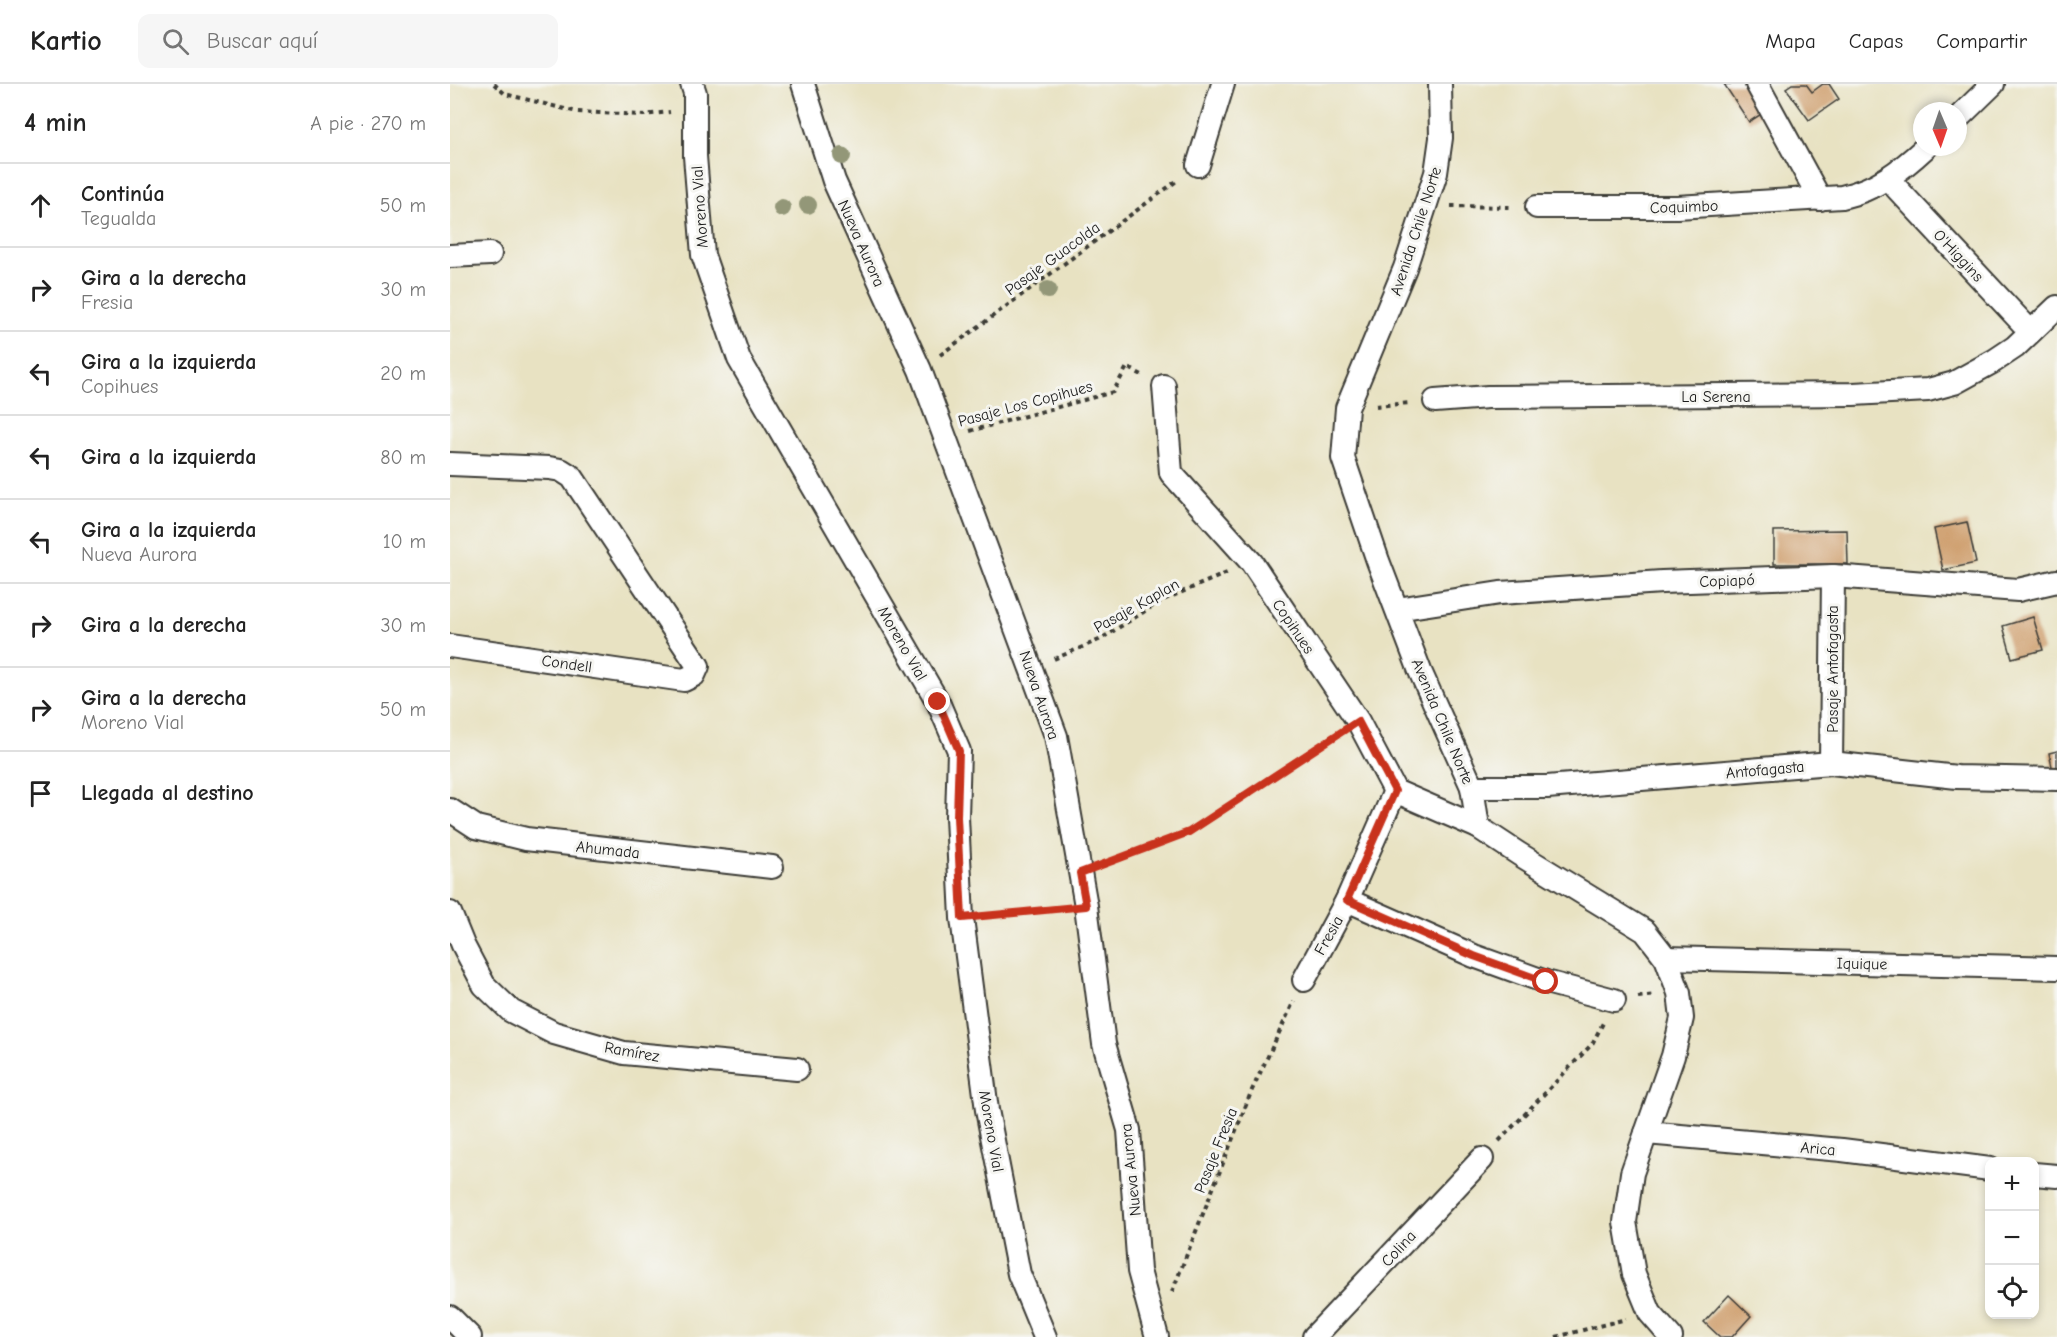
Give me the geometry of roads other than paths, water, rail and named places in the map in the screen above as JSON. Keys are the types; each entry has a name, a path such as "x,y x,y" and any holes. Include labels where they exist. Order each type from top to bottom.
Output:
{"street":[{"name":"Moreno Vial","path":"692,84 695,93 695,156 703,255 739,359 938,702 959,751 957,817 962,918 987,1110 1019,1274 1046,1337"},
{"name":"Nueva Aurora","path":"803,84 834,181 920,370 1056,736 1086,906 1104,1044 1129,1130 1139,1271 1156,1335"},
{"path":"1198,165 1223,84"},
{"name":"Avenida Chile Norte","path":"1440,84 1441,138 1436,173 1405,268 1347,408 1343,459 1378,561 1420,671 1472,787 1478,827"},
{"path":"1757,84 1820,199"},
{"path":"1967,109 1993,84"},
{"name":"Coquimbo","path":"1537,207 1677,207 1820,199 1864,192 1888,178 1915,156"},
{"name":"O'Higgins","path":"1888,178 2043,330"},
{"path":"450,256 490,254"},
{"name":"La Serena","path":"1435,401 1488,397 1853,394 1928,390 1954,383 1976,373 2043,330 2057,307"},
{"name":"Copihues","path":"1164,386 1171,473 1252,563 1358,721 1395,791"},
{"name":"Condell","path":"450,464 549,468 561,470 572,477 698,666 694,675 684,680 450,646"},
{"name":"Copiapó","path":"1397,609 1500,593 1662,582 1833,576 2018,590 2057,581"},
{"name":"Pasaje Antofagasta","path":"1832,763 1833,576"},
{"name":"Antofagasta","path":"1472,787 1547,787 1832,763 1958,777 2057,779"},
{"path":"1395,791 1478,827 1645,931 1666,958 1678,993 1682,1018 1673,1056 1632,1173 1625,1222 1634,1274 1650,1313 1671,1337"},
{"name":"Fresia","path":"1304,980 1347,900 1395,791"},
{"name":"Ahumada","path":"450,810 476,827 526,839 772,867"},
{"path":"1347,900 1474,956 1546,982 1614,1000"},
{"name":"Ramírez","path":"450,913 463,945 484,985 510,1011 554,1033 624,1053 797,1069"},
{"name":"Iquique","path":"1666,958 2057,968"},
{"name":"Arica","path":"1646,1133 1842,1150 1985,1168"},
{"name":"Colina","path":"1314,1337 1482,1159"},
{"path":"2039,1174 2057,1176"},
{"path":"450,1317 470,1337"}]}
